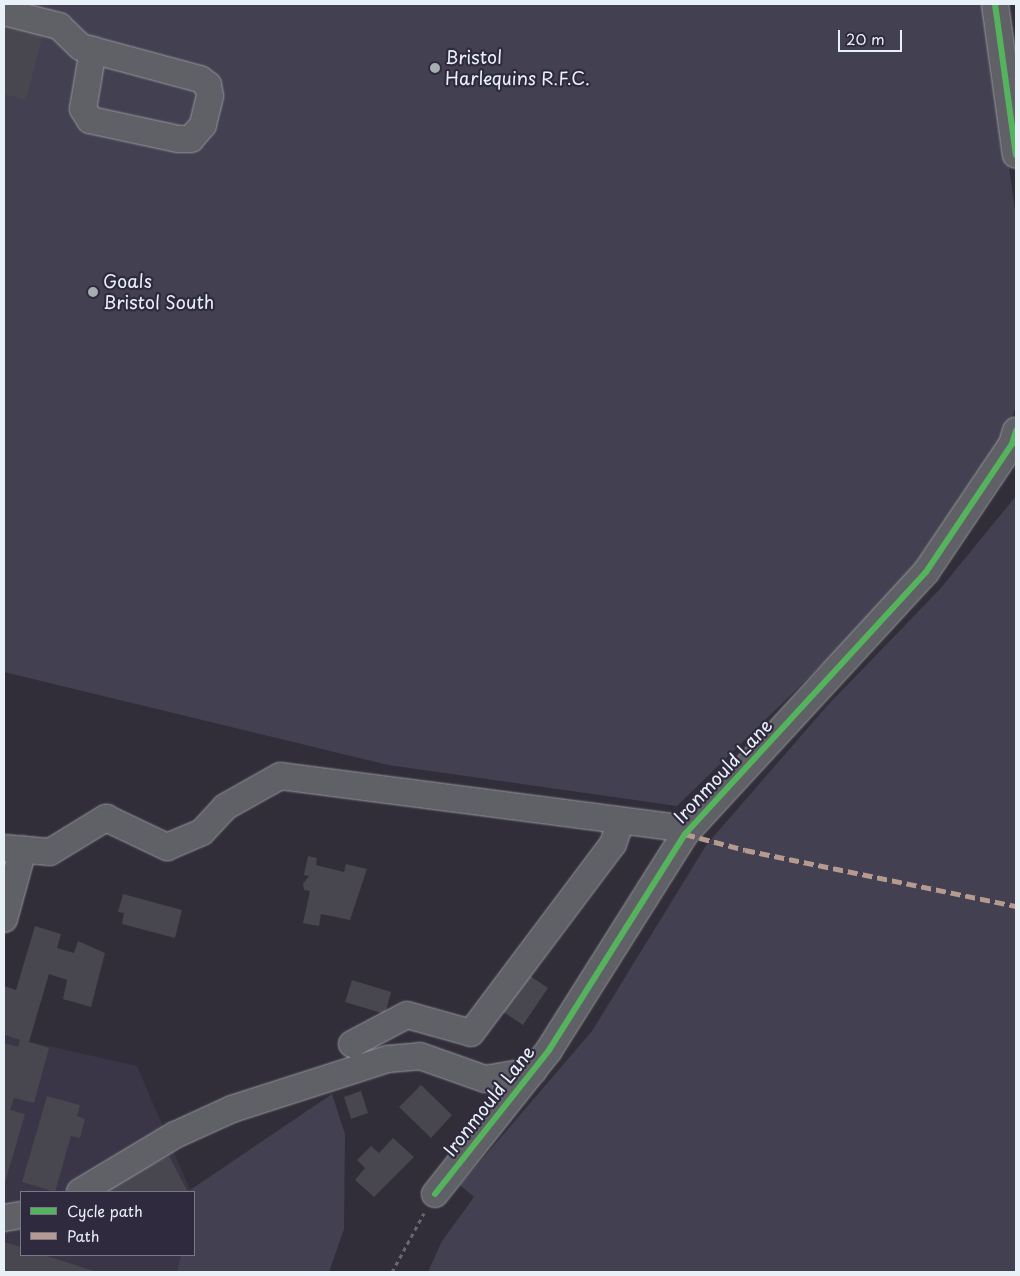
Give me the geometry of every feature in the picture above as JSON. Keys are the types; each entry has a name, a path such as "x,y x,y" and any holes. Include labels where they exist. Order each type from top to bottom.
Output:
{"street":[{"path":"995,4 1011,85 1016,155"},
{"path":"4,12 59,26 81,46 200,78 208,85 210,96 203,125 191,139 178,140 90,120 83,109 93,50"},
{"name":"Ironmould Lane","path":"435,1194 532,1071 689,829 926,572 1012,444 1016,431"},
{"path":"4,919 13,849 50,852 106,818 167,847 202,832 225,807 280,776 689,829"},
{"path":"352,1044 407,1014 471,1033 613,844 621,821"},
{"path":"82,1191 175,1135 232,1109 388,1059 420,1056 485,1079 532,1071"},
{"path":"4,1218 20,1214"}],"path":[{"path":"392,1272 435,1194"}],"shaded area":[{"path":"4,4 986,4 1016,217 1016,406 1003,442 918,571 677,806 388,765 4,672"},
{"path":"1016,496 1016,1272 428,1272 442,1241 474,1197 460,1185 592,1031 707,844 827,706 940,589"},
{"path":"4,1036 137,1066 191,1191 20,1191 20,1256 181,1256 177,1272 4,1272"},
{"path":"332,1094 345,1134 344,1229 329,1272 177,1272 181,1256 195,1256 195,1191 190,1190"}],"building":[{"path":"4,23 43,34 26,100 4,94"},
{"path":"308,856 317,858 316,865 344,872 346,864 367,869 350,920 321,914 319,926 303,923 310,891 304,890 303,884 309,876 304,875"},
{"path":"123,894 182,910 175,938 122,924 124,913 118,912"},
{"path":"35,926 61,934 57,948 74,953 78,941 105,953 91,1007 63,999 67,980 49,974 29,1042 49,1048 34,1103 14,1098 10,1110 25,1114 4,1186 4,1043 18,1047 20,1040 4,1035 4,986 16,990"},
{"path":"524,972 548,988 523,1025 499,1009"},
{"path":"352,980 391,992 385,1014 345,1002"},
{"path":"421,1085 452,1115 431,1138 399,1107"},
{"path":"361,1091 368,1113 351,1119 344,1097"},
{"path":"47,1096 80,1105 77,1116 85,1119 80,1138 71,1136 55,1191 22,1182"},
{"path":"393,1138 414,1157 374,1197 355,1180 365,1168 357,1160 371,1146 379,1153"},
{"path":"169,1156 187,1191 101,1191"},
{"path":"4,1242 20,1247 20,1256 47,1256 97,1272 4,1272"}],"marked path":[{"path":"685,834 745,850 1016,906"}],"cycle path":[{"path":"995,4 1016,155"},
{"path":"435,1194 549,1050 685,834 926,572 1012,444 1016,431"}],"place":[{"name":"Bristol Harlequins R.F.C.","path":"435,68"},
{"name":"Goals Bristol South","path":"93,292"}]}
